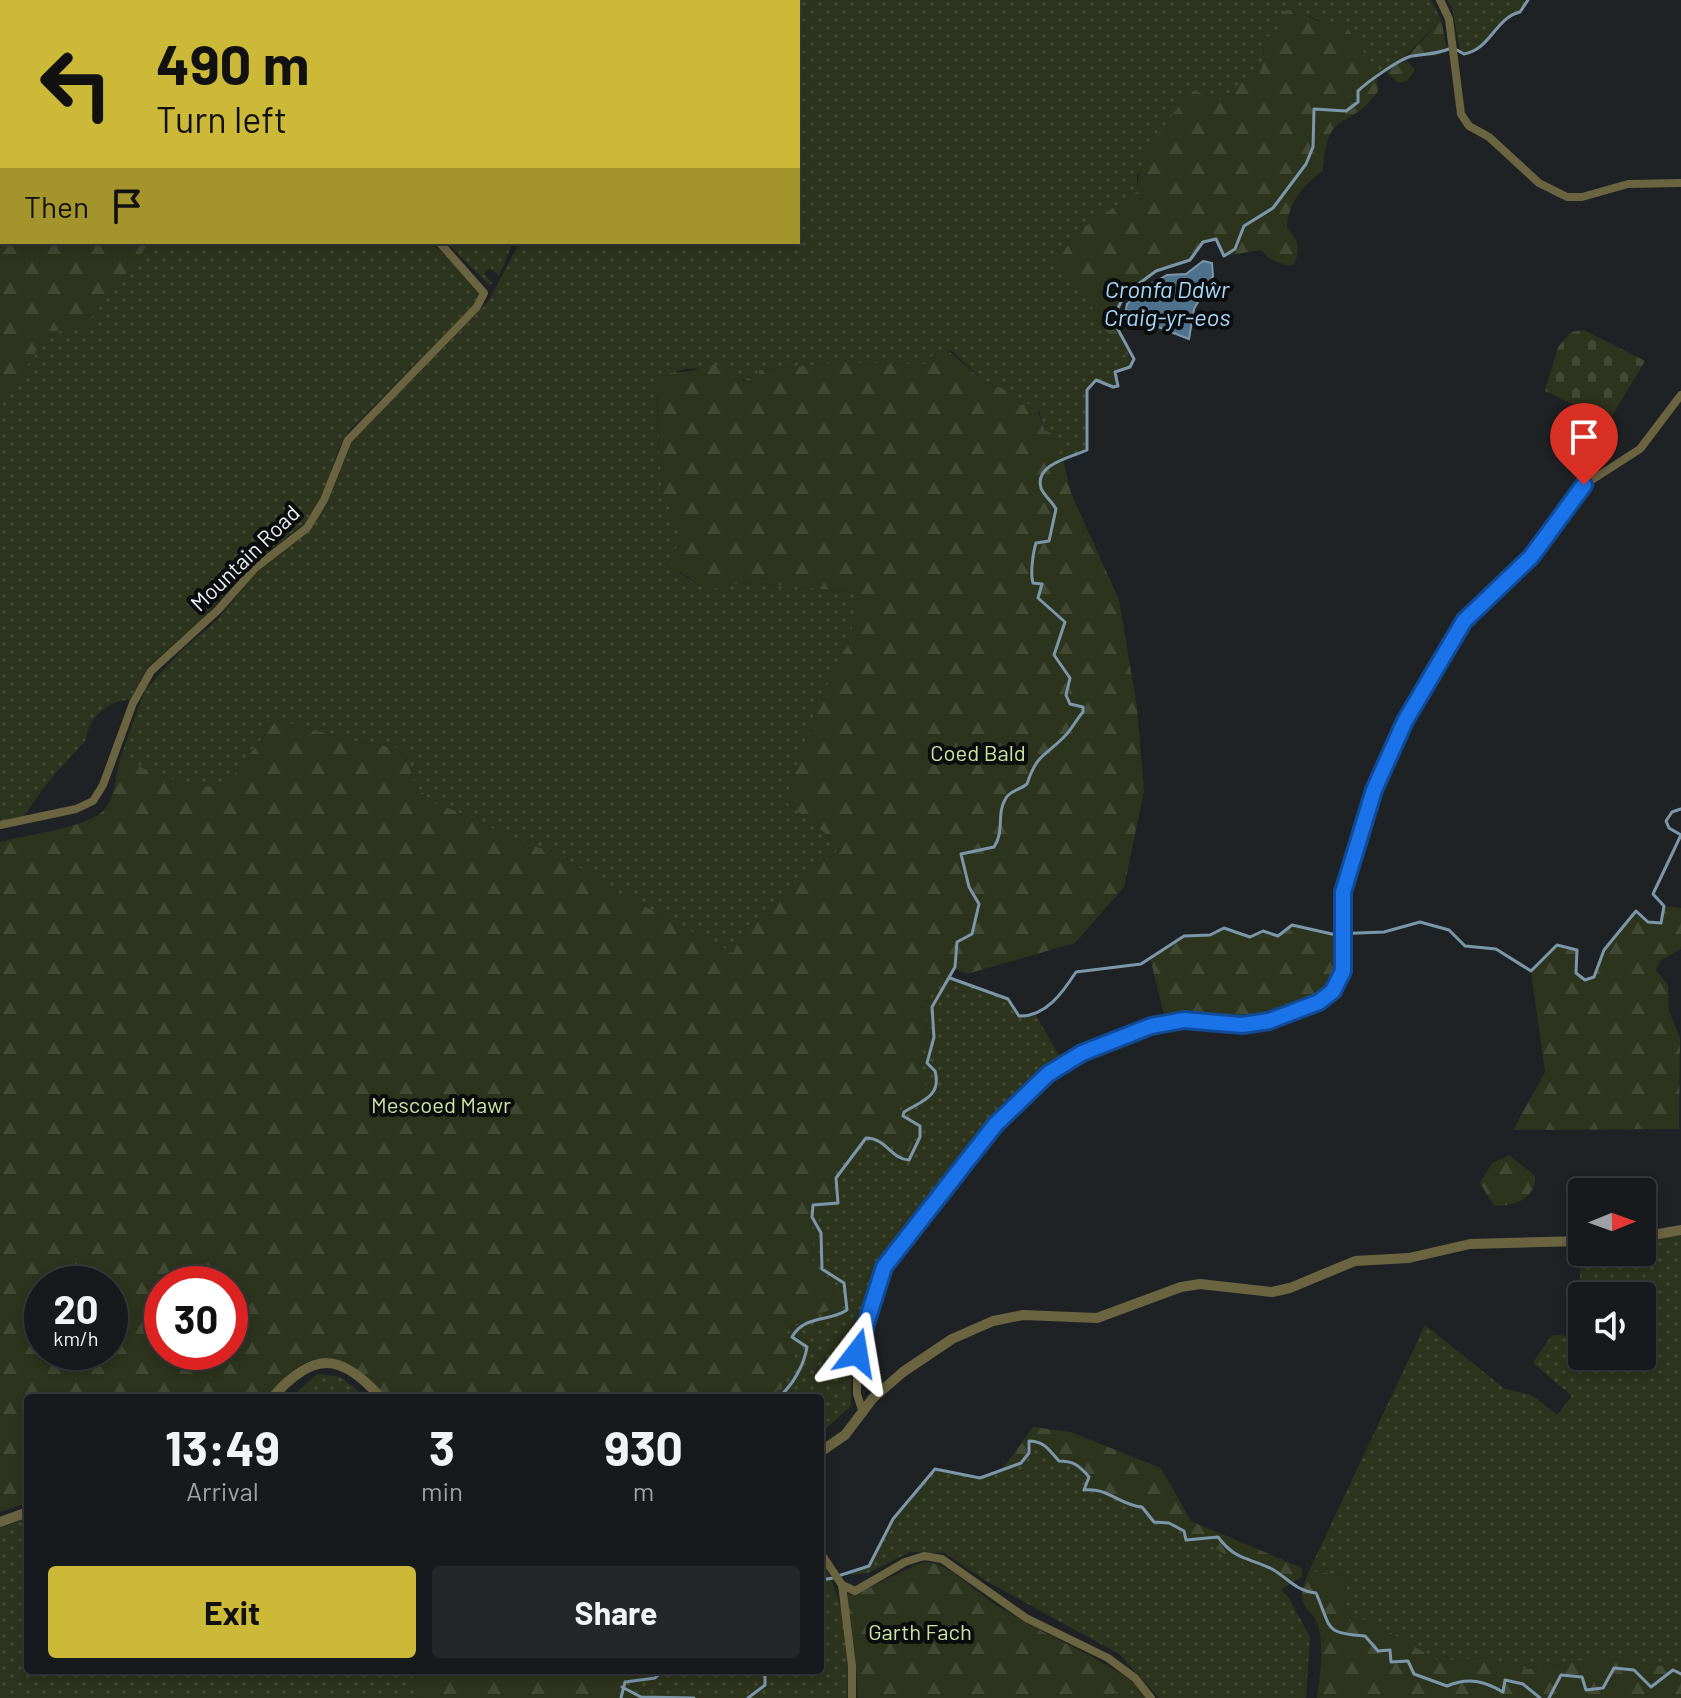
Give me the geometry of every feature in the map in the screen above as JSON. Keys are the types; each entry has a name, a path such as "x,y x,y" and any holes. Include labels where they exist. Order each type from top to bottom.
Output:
{"street":[{"path":"1440,0 1449,19 1456,59 1458,99 1469,126 1489,137 1553,192 1582,197 1628,184 1681,183"},
{"name":"Mountain Road","path":"0,825 76,809 93,801 103,785 133,703 151,671 218,610 255,568 307,528 324,500 348,440 477,307 484,293 441,244"},
{"path":"863,1413 857,1394 857,1353 884,1267 959,1167 1027,1092 1048,1074 1082,1053 1151,1026 1184,1020 1257,1023 1319,1002 1340,981 1343,892 1374,790 1405,721 1464,621 1531,557 1584,485 1640,449 1681,395"},
{"path":"1656,1234 1681,1230"},
{"path":"824,1449 845,1435 873,1398 952,1339 978,1326 1011,1316 1097,1318 1181,1287 1200,1284 1272,1292 1308,1282 1355,1261 1409,1258 1470,1244 1568,1241"},
{"path":"276,1394 301,1369 322,1362 345,1365 377,1394"},
{"path":"0,1522 24,1513"},
{"path":"842,1585 855,1591 905,1562 924,1556 942,1559 1026,1618 1108,1658 1135,1678 1151,1698"},
{"path":"824,1558 842,1585 851,1656 852,1698"}],"green space":[{"path":"800,0 1431,0 1441,19 1396,66 1377,73 1345,24 1331,25 1309,16 1282,28 1277,35 1268,37 1262,34 1265,67 1256,84 1247,79 1137,175 1137,192 1078,231 1055,267 1091,304 1097,320 1132,362 1130,367 1115,372 1118,386 1096,380 1087,390 1087,450 1063,460 1040,413 1029,404 1016,405 1011,392 982,380 951,350 927,364 835,363 760,370 759,381 737,379 708,370 673,372 657,397 662,494 685,536 672,554 680,573 706,590 748,582 861,593 848,644 816,708 785,801 842,847 745,928 733,953 623,895 556,853 508,838 476,819 432,802 414,784 407,757 398,748 358,742 277,720 230,778 220,784 192,785 120,759 145,690 183,649 217,620 258,570 307,532 327,504 352,442 488,302 519,244 800,244"},
{"path":"1447,0 1528,0 1520,12 1504,20 1481,46 1464,54 1460,51 1452,7"},
{"path":"1294,10 1318,21 1345,24 1377,73 1378,91 1367,104 1334,128 1325,150 1323,171 1294,202 1287,227 1297,244 1294,264 1288,266 1270,259 1261,250 1224,256 1216,239 1203,242 1190,260 1156,271 1125,294 1117,308 1115,324 1132,362 1097,320 1091,304 1054,266 1078,231 1137,192 1149,150 1192,90 1219,100 1247,79 1256,83 1264,59 1260,33 1268,37 1277,35 1282,28 1281,11"},
{"path":"1441,19 1447,50 1435,56 1408,56"},
{"path":"1405,59 1415,70 1407,81 1399,83 1386,72"},
{"path":"0,244 433,244 473,282 479,296 472,308 349,431 339,448 322,497 305,523 250,566 199,622 148,667 130,700 114,703 100,712 91,724 86,740 48,782 20,821 0,825"},
{"path":"1,244 148,244 82,330 49,331 0,408"},
{"path":"448,244 512,244 499,276 490,268 484,274 493,283 489,285"},
{"path":"1584,330 1645,361 1609,421 1545,391 1558,347 1571,332"},
{"name":"Mescoed Mawr","path":"945,348 982,380 1011,392 1017,405 1034,403 1045,430 1052,434 1060,447 1071,493 1119,600 1137,707 1144,791 1124,887 1075,943 967,974 947,965 922,1010 928,1030 920,1063 927,1091 902,1104 895,1116 917,1131 909,1152 865,1132 830,1180 829,1198 807,1198 813,1234 812,1271 840,1288 841,1306 798,1321 785,1333 796,1353 784,1386 773,1394 383,1394 357,1370 333,1360 320,1359 295,1369 272,1394 24,1394 24,1504 0,1512 0,842 68,827 102,812 112,794 120,759 192,785 220,784 230,778 277,720 358,742 398,748 407,757 414,784 433,802 476,819 508,838 556,853 623,895 733,953 745,928 842,847 785,801 816,708 848,644 861,593 748,582 706,590 671,565 672,554 685,536 662,495 657,388 671,373 710,365 719,366 740,380 759,381 759,370 835,363 926,364"},
{"path":"1664,906 1681,908 1681,949 1660,961 1656,970 1668,985 1669,1011 1680,1038 1679,1129 1513,1130 1545,1072 1531,971 1557,945 1577,950 1576,973 1585,980 1594,977 1604,950 1636,911 1648,922 1660,923"},
{"path":"1292,925 1337,934 1338,973 1330,990 1275,1014 1241,1021 1165,1018 1150,958 1184,936 1210,935 1224,928 1250,937 1263,931 1278,936"},
{"path":"948,964 954,970 951,978 1008,999 1019,1016 1035,1014 1062,1060 1044,1072 992,1121 935,1186 891,1244 880,1264 861,1317 854,1350 851,1406 824,1430 824,1394 773,1394 784,1386 785,1333 839,1288 812,1271 813,1234 807,1197 830,1180 865,1132 908,1151 895,1117 901,1104 926,1091 920,1063 928,1030 922,1010"},
{"path":"1509,1155 1535,1176 1532,1191 1522,1200 1494,1206 1480,1183 1492,1163"},
{"path":"1681,1235 1681,1664 1655,1666 1631,1658 1597,1658 1527,1669 1486,1658 1439,1661 1349,1622 1345,1597 1349,1576 1309,1571 1425,1325 1505,1389 1532,1395 1557,1415 1572,1396 1533,1363 1551,1336 1563,1334 1568,1338 1568,1370 1656,1370 1656,1282 1579,1282 1581,1266 1656,1266 1656,1239"},
{"path":"317,1374 341,1377 361,1394 295,1394"},
{"path":"1033,1427 1071,1432 1161,1468 1191,1521 1302,1568 1302,1577 1281,1589 1202,1540 1186,1540 1178,1527 1154,1522 1142,1507 1100,1491 1084,1490 1089,1477 1072,1463 1059,1461 1043,1444 1029,1441 1023,1460 1003,1468"},
{"path":"1029,1441 1061,1453 1077,1465 1089,1477 1084,1486 1142,1507 1154,1521 1169,1523 1184,1531 1184,1537 1202,1540 1281,1589 1310,1637 1306,1698 1159,1698 1119,1654 986,1581 945,1553 910,1552 868,1573 849,1575 869,1566 893,1519 935,1469 980,1478 1021,1463 1029,1453"},
{"path":"24,1519 24,1674 412,1674 421,1698 0,1698 0,1528"},
{"name":"Garth Fach","path":"925,1562 947,1569 1015,1617 1132,1681 1108,1698 858,1698 846,1595 862,1591"},
{"path":"824,1567 829,1575 844,1626 848,1663 847,1698 621,1698 625,1682 641,1681 656,1674 824,1674"},
{"path":"1309,1571 1349,1576 1345,1597 1349,1622 1367,1619 1439,1661 1486,1658 1527,1669 1597,1658 1631,1658 1655,1666 1681,1664 1681,1698 1317,1698 1320,1634 1302,1595"},
{"path":"412,1674 660,1674 655,1678 625,1682 622,1698 421,1698"},
{"path":"1132,1681 1146,1698 1108,1698"}],"water":[{"name":"Cronfa Ddŵr Craig-yr-eos","path":"1203,261 1212,263 1213,276 1194,309 1189,339 1125,314 1127,304 1149,285 1167,275 1186,274"}],"waterway":[{"path":"1457,50 1464,54 1481,46 1504,20 1520,12 1528,0"},
{"path":"782,1394 797,1375 807,1347 792,1337 797,1330 810,1322 847,1310 844,1283 822,1269 821,1233 812,1217 813,1205 838,1203 836,1178 866,1138 879,1141 898,1156 909,1160 920,1137 920,1126 903,1116 904,1112 929,1097 936,1086 935,1071 927,1063 934,1037 932,1007 955,967 957,942 972,934 979,904 969,887 961,854 994,847 1006,798 1027,784 1038,761 1067,734 1083,712 1083,707 1070,704 1066,695 1070,678 1054,655 1065,622 1038,598 1042,584 1033,583 1032,563 1036,543 1049,541 1056,509 1041,488 1043,473 1056,463 1087,450 1087,390 1096,380 1118,386 1115,372 1130,367 1134,359 1115,324 1118,308 1125,294 1156,271 1190,260 1203,242 1216,239 1224,256 1235,249 1244,226 1273,208 1306,164 1313,147 1314,109 1346,111 1358,102 1358,91 1392,66 1412,56 1449,49"},
{"path":"950,978 1008,999 1019,1016 1029,1015 1053,1002 1076,972 1141,964 1184,936 1210,935 1224,928 1250,937 1263,931 1278,936 1292,925 1332,934 1384,932 1420,922 1449,930 1465,946 1496,949 1531,971 1557,945 1577,950 1576,973 1585,980 1594,977 1604,950 1636,911 1648,922 1661,923 1664,906 1653,894 1681,835 1669,828 1666,821 1672,812 1681,809"},
{"path":"838,1576 869,1566 893,1519 935,1469 980,1478 1021,1463 1029,1453 1029,1441 1034,1441 1046,1447 1059,1461 1082,1469 1089,1477 1084,1490 1100,1491 1142,1507 1154,1522 1169,1523 1184,1531 1186,1540 1218,1537 1237,1555 1272,1569 1303,1590 1316,1593 1327,1622 1335,1631 1365,1636 1378,1651 1390,1650 1391,1662 1408,1661 1414,1674 1447,1686 1476,1682 1503,1692 1505,1680 1523,1684 1540,1698"},
{"path":"824,1579 833,1578"},
{"path":"1549,1698 1561,1675 1582,1677 1586,1690 1603,1688 1614,1668 1634,1670 1651,1687 1673,1670 1681,1674"},
{"path":"621,1698 625,1682 655,1678 660,1674"},
{"path":"748,1698 765,1685 765,1674"},
{"path":"622,1687 641,1697 694,1698"}],"route":[{"path":"857,1353 861,1331 884,1267 959,1167 995,1125 1048,1074 1082,1053 1113,1044 1151,1026 1184,1020 1242,1025 1269,1021 1319,1002 1333,991 1343,971 1343,892 1374,790 1405,721 1437,672 1464,621 1531,557 1568,502 1584,485"}],"park label":[{"name":"Coed Bald","path":"978,753"}]}
